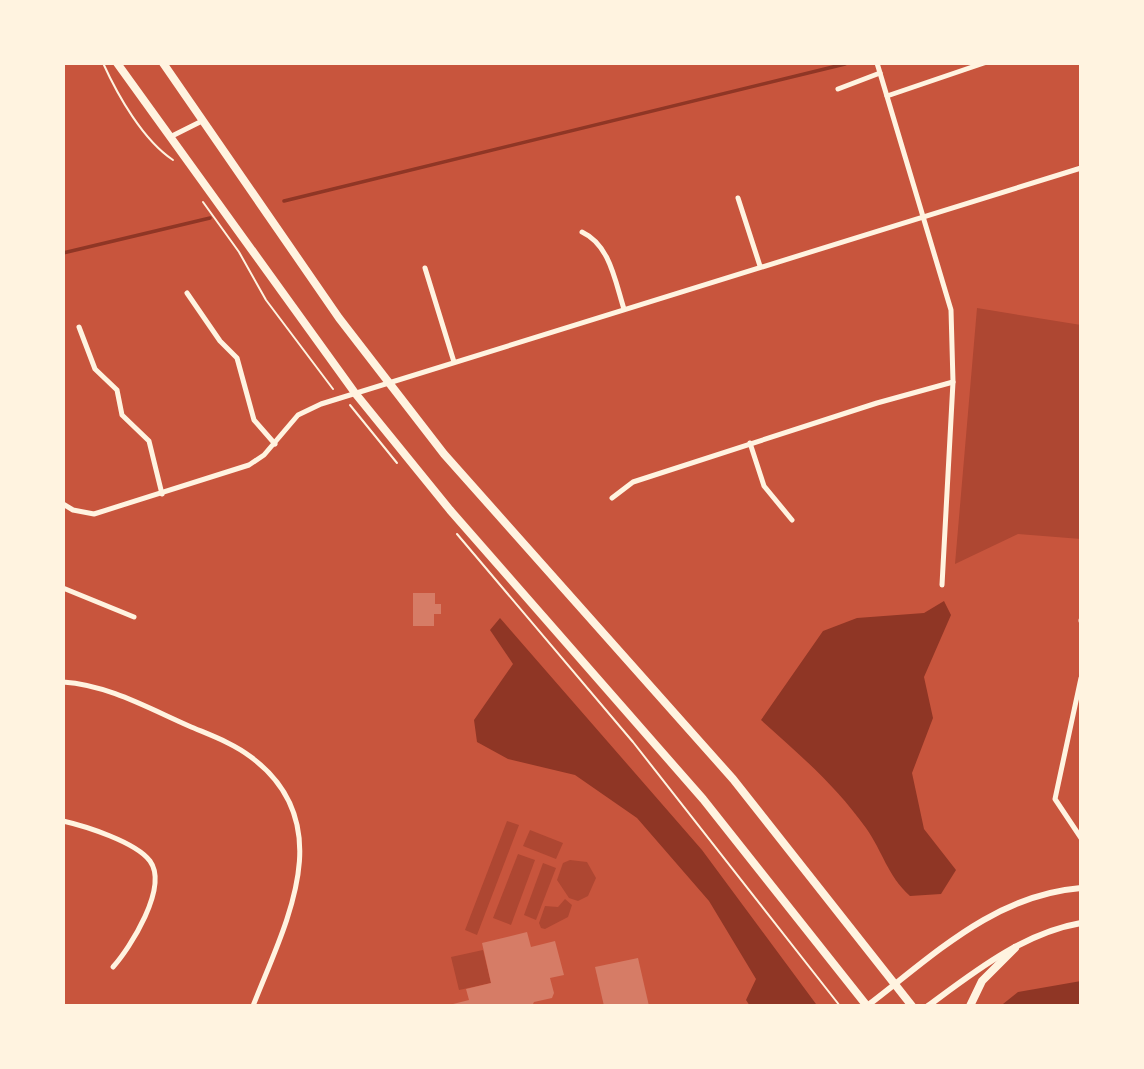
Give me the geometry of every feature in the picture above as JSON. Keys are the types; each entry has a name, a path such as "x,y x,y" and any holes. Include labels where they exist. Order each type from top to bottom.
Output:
{"main road":[{"path":"117,63 355,393 450,510 703,799 867,1006"},
{"path":"163,63 339,318 444,454 733,779 912,1006"},
{"path":"970,1006 982,981 1015,948"}],"street":[{"path":"877,63 951,310 953,382 942,585"},
{"path":"887,96 984,63"},
{"path":"838,89 880,73"},
{"path":"170,137 202,121"},
{"path":"63,504 73,510 94,514 233,473 264,455 298,415 321,404 760,265 1081,168"},
{"path":"738,198 760,265"},
{"path":"582,232 591,236 605,252 624,309"},
{"path":"425,268 454,362"},
{"path":"187,293 220,341 237,358 251,413 262,432 275,444"},
{"path":"79,327 95,369 117,390 122,415 149,440 162,494"},
{"path":"612,498 633,482 750,443 953,382"},
{"path":"750,443 764,486 792,520"},
{"path":"63,588 134,617"},
{"path":"1081,678 1055,799 1081,838"},
{"path":"63,682 108,690 234,746 264,768 286,798 300,840 300,875 294,901 253,1006"},
{"path":"63,821 129,845 150,861 154,872 153,894 140,928 113,967"},
{"path":"867,1006 961,935 1006,906 1030,896 1081,888"},
{"path":"928,1006 971,974 1015,948 1054,930 1081,923"}],"shaded area":[{"path":"977,308 1081,325 1081,539 1018,534 955,564"},
{"path":"944,601 951,615 924,677 933,718 912,773 924,829 956,870 941,894 910,896 890,872 872,837 842,798 761,720 823,631 857,618 924,613"},
{"path":"500,618 702,850 816,1004 750,1006 746,1000 756,979 709,901 637,818 575,775 508,759 477,742 474,720 513,664 490,630"},
{"path":"507,821 519,825 477,935 465,930"},
{"path":"530,830 563,843 556,859 523,846"},
{"path":"518,854 535,860 511,925 493,918"},
{"path":"570,860 587,862 596,878 588,896 578,901 569,898 557,880 563,863"},
{"path":"543,863 556,868 536,920 524,915"},
{"path":"565,899 572,905 568,917 545,929 541,928 539,923 545,906 558,907"},
{"path":"483,950 491,983 459,990 451,957"},
{"path":"1081,981 1081,1006 1003,1004 1018,992"}],"building":[{"path":"413,593 435,593 435,604 441,604 441,614 434,614 434,626 413,626"},
{"path":"527,932 531,947 555,941 564,975 550,978 554,993 552,998 534,1002 532,1006 445,1006 469,1000 466,989 491,983 482,943"},
{"path":"638,958 649,1006 604,1006 595,967"}],"waterway":[{"path":"284,201 845,64"},
{"path":"63,253 210,218"}]}
